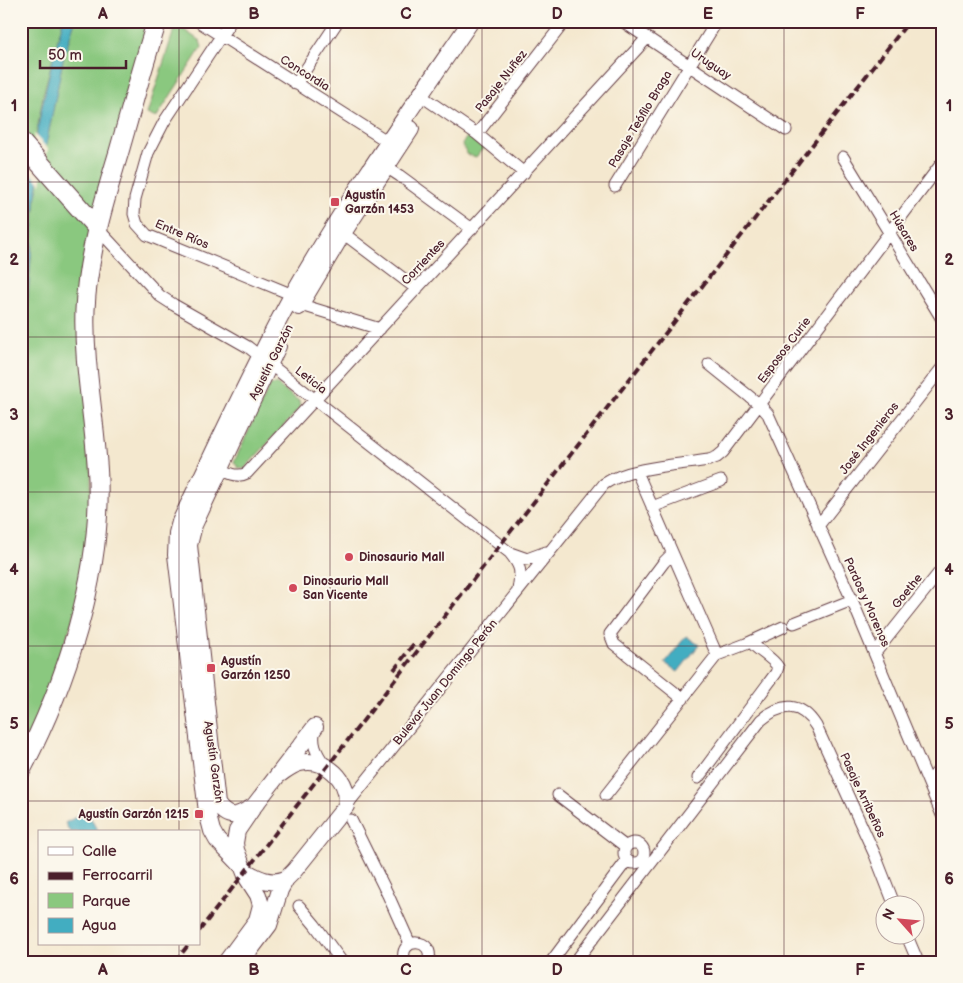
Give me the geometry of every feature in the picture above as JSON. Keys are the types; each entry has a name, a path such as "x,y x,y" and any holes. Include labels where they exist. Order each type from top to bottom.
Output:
{"main road":[{"path":"21,770 44,724 60,685 78,626 91,566 97,515 98,481 86,370 85,310 95,226 157,21"},
{"name":"Agustín Garzón","path":"425,98 471,21"},
{"name":"Agustín Garzón","path":"254,806 241,814 230,815 217,804 189,552 191,535 215,465 294,300 392,145 425,98 484,21"},
{"path":"21,142 95,226"},
{"name":"Agustín Garzón","path":"215,465 180,522 177,533 176,555 207,812 212,831 217,840 243,869"},
{"path":"226,962 248,935 260,916 260,900 243,869 236,850 237,832 254,806 315,727"},
{"path":"280,774 303,762 325,765 338,777 345,787 348,813"},
{"name":"Bulevar Juan Domingo Perón","path":"241,962 265,932 271,921 277,898 286,879 348,813"},
{"path":"243,869 267,882 279,882 286,879"}],"street":[{"name":"Concordia","path":"198,21 392,145"},
{"name":"Entre Ríos","path":"231,21 164,122 148,153 134,200 134,214 137,224 147,235 294,300 380,329"},
{"path":"296,84 338,21"},
{"name":"Pasaje Nuñez","path":"477,134 566,21"},
{"name":"Uruguay","path":"622,21 786,130"},
{"path":"688,66 717,21"},
{"name":"Corrientes","path":"215,465 238,476 247,473 647,38"},
{"name":"Pasaje Teófilo Braga","path":"615,186 688,66"},
{"path":"425,98 477,134 524,173"},
{"name":"Húsares","path":"843,157 942,319"},
{"name":"Esposos Curie","path":"604,484 618,476 709,460 723,452 942,163"},
{"path":"381,164 472,228"},
{"name":"Leticia","path":"95,226 160,296 174,306 248,347 510,553 520,567 521,573 517,592"},
{"path":"338,229 416,289"},
{"name":"Pardos y Morenos","path":"709,364 760,405 768,414 875,653 942,815"},
{"name":"José Ingenieros","path":"818,526 942,368"},
{"path":"636,472 718,655"},
{"path":"652,507 721,481"},
{"name":"Bulevar Juan Domingo Perón","path":"348,813 517,592 604,484"},
{"path":"510,553 519,558 527,559 550,550"},
{"path":"672,554 610,634 614,644 682,699"},
{"name":"Goethe","path":"875,653 942,569"},
{"path":"794,623 852,600"},
{"path":"606,795 718,655 783,627"},
{"path":"698,778 776,673 778,667 776,663 756,649 751,642"},
{"name":"Pasaje Arribeños","path":"575,962 761,720 770,712 782,707 801,709 810,716 816,726 875,855 891,896"},
{"path":"315,727 313,735 314,746 325,765"},
{"path":"928,782 942,766"},
{"path":"558,795 626,847"},
{"path":"348,813 410,944"},
{"path":"634,842 641,844 644,850 644,857 640,862 633,863 627,860 624,854 626,847 634,842"},
{"path":"551,962 627,860"},
{"path":"299,906 342,962"},
{"path":"405,962 404,951 410,944 418,943 425,946 429,953 428,962"},
{"path":"911,946 918,962"}],"green space":[{"path":"21,21 63,21 43,95 29,179 21,258"},
{"path":"75,21 157,21 91,262 91,566 21,770 21,382 36,196 64,55"},
{"path":"180,27 200,41 202,47 156,118 147,114 174,30"},
{"path":"469,134 484,147 476,157 467,154 462,144"},
{"path":"276,384 299,401 300,408 244,469 239,468 234,462 270,385"}],"water":[{"path":"63,21 75,21 64,55 36,196 21,382 20,272 27,197 42,108"},
{"path":"686,636 699,645 678,672 665,663"},
{"path":"87,811 97,830 69,830 65,823"}],"pier":[{"path":"34,134 48,149 41,184 28,170"}],"railway":[{"path":"200,930 909,21"},
{"path":"394,670 415,642"},
{"path":"175,962 187,946"}],"place":[{"name":"Agustín Garzón 1453","path":"335,202"},
{"name":"Dinosaurio Mall","path":"349,557"},
{"name":"Dinosaurio Mall San Vicente","path":"293,588"},
{"name":"Agustín Garzón 1250","path":"211,668"},
{"name":"Agustín Garzón 1215","path":"199,814"}]}
